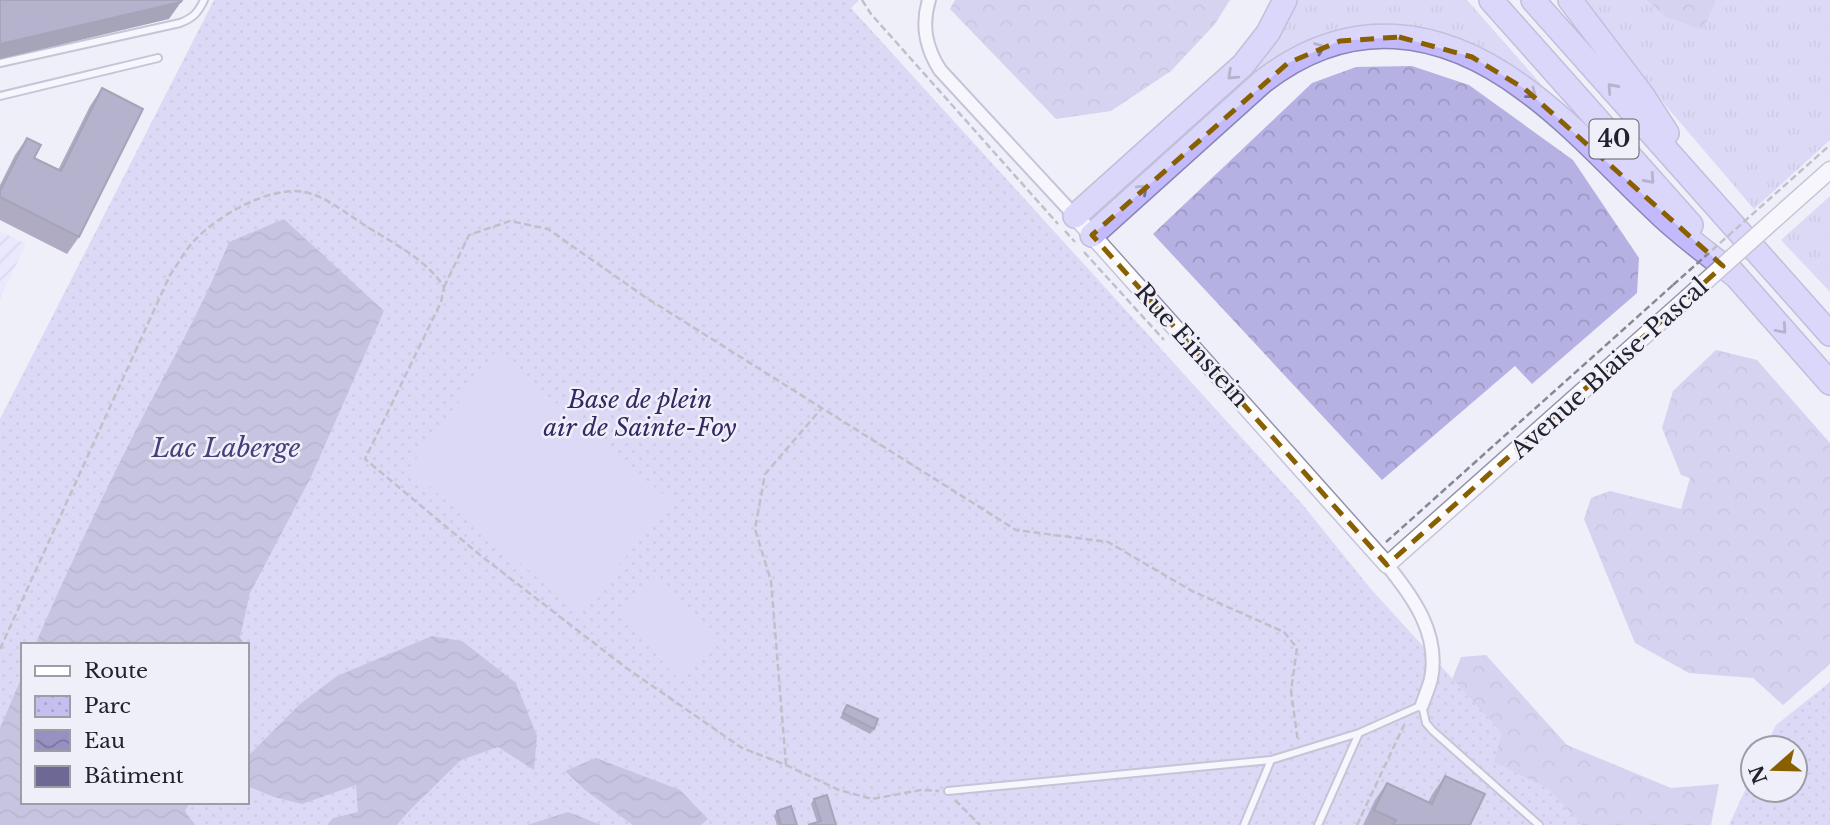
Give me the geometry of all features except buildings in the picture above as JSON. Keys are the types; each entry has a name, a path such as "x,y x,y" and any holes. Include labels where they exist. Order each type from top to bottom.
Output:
{"highway":[{"path":"1075,216 1243,65 1268,33 1284,0"},
{"name":"40","path":"1491,0 1830,383"},
{"name":"40","path":"1533,0 1830,334"},
{"path":"1570,0 1643,96 1706,194"},
{"path":"1093,235 1262,82 1288,63 1340,41 1368,36 1392,36 1416,39 1452,49 1491,66 1525,89 1558,116 1660,215 1737,277"}],"street":[{"name":"Rue Einstein","path":"929,0 925,22 926,40 940,70 1093,235 1387,565 1415,602 1431,642 1431,678 1422,705"},
{"name":"Avenue Blaise-Pascal","path":"1387,565 1830,170"}],"lane":[{"path":"0,63 180,23 198,13 204,0"},
{"path":"0,96 158,58"},
{"path":"948,791 1271,760 1359,733 1422,705 1426,723 1433,731 1539,825"},
{"path":"1318,825 1359,733"},
{"path":"1244,825 1271,760"}],"path":[{"path":"1396,534 1830,145"},
{"path":"0,649 170,275 195,240 225,216 256,200 285,190 309,194 326,201 417,258 437,276 444,287"},
{"path":"980,825 948,791 921,790 872,799 839,790 742,748 625,667 480,555 365,459 441,302 444,287 469,234 510,221 548,229 645,297 1016,530 1108,542 1192,591 1284,632 1297,648 1291,691 1300,753"},
{"path":"786,765 771,581 755,529 765,474 821,409"},
{"path":"1357,825 1403,725 1422,705"}],"highlighted area":[{"path":"1399,37 1472,57 1525,89 1723,266 1387,565 1092,235 1288,63 1340,41"}],"shaded area":[{"path":"0,231 26,244 0,298"}],"green space":[{"name":"Base de plein air de Sainte-Foy","path":"214,0 859,0 851,8 1303,505 1370,588 1502,733 1494,762 1549,789 1582,825 0,825 0,419"},
{"path":"955,0 1230,0 1215,24 1171,71 1111,111 1056,119 950,9"},
{"path":"1294,0 1467,0 1541,84 1537,88 1508,66 1339,32 1143,178 1137,171"},
{"path":"1586,0 1830,0 1830,140 1754,209 1666,106"},
{"path":"1647,0 1716,0 1703,30 1666,17"},
{"path":"1412,66 1469,85 1573,160 1639,258 1637,293 1532,384 1515,366 1382,480 1153,234 1312,83 1356,67"},
{"path":"1830,196 1830,292 1781,240"},
{"path":"1716,350 1757,360 1830,443 1830,664 1783,705 1753,678 1689,673 1635,643 1584,519 1591,498 1610,491 1681,509 1690,478 1681,475 1662,428 1673,391"},
{"path":"496,352 672,502 579,613 409,469"},
{"path":"657,574 718,641 678,678 617,610"},
{"path":"1486,655 1567,745 1671,788 1719,784 1711,825 1564,825 1542,809 1440,710 1461,657"},
{"path":"1830,682 1830,825 1729,825 1739,803 1809,804 1809,734 1772,734 1776,725"}],"water":[{"name":"Lac Laberge","path":"284,219 384,311 310,479 250,593 240,637 243,643 36,643 97,508 197,313 229,242"},
{"path":"432,636 462,641 516,683 537,736 534,770 498,747 461,760 397,825 327,825 333,818 358,812 356,785 302,804 248,786 248,756 300,704 337,676"},
{"path":"21,679 21,804 189,804 185,811 195,825 0,825 0,728"},
{"path":"596,758 680,790 708,819 701,825 633,825 585,790 565,771"},
{"path":"568,812 601,825 527,825"}]}
